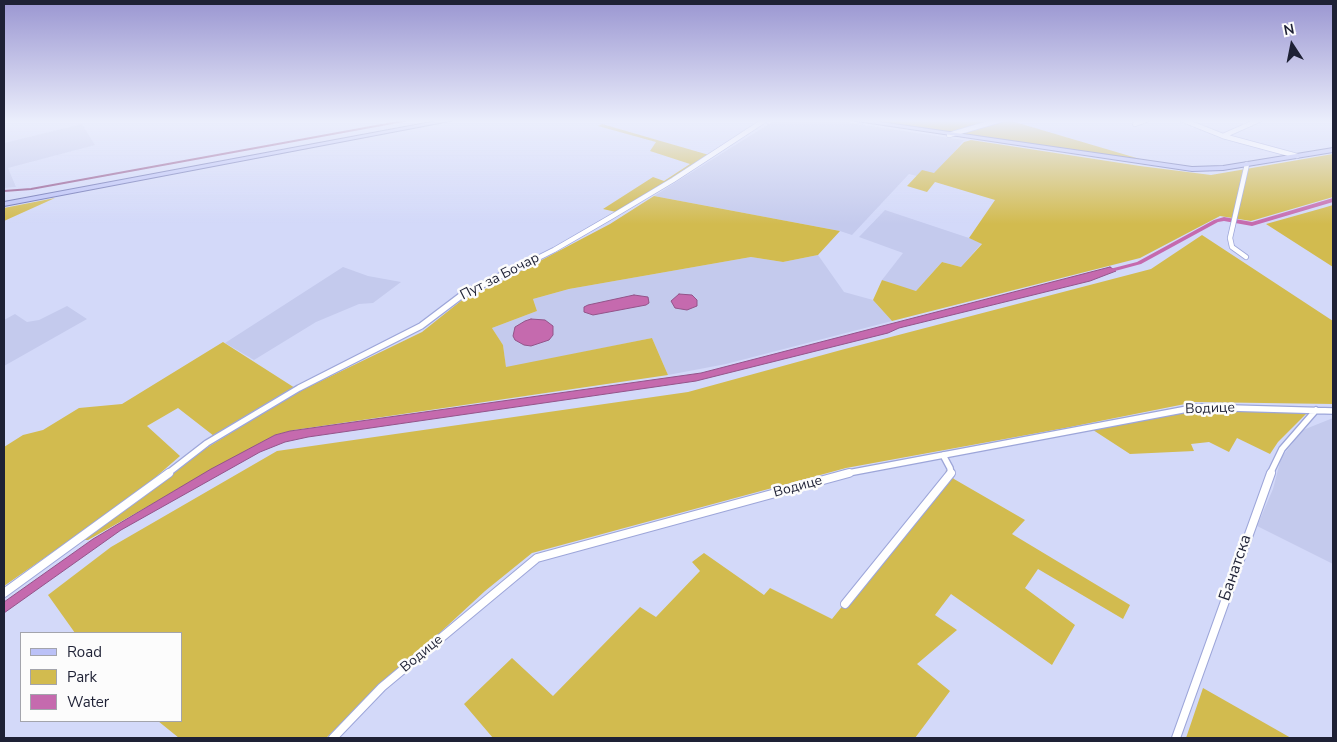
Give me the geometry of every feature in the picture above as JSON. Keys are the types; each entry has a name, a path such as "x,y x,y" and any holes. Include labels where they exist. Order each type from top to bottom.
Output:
{"main road":[{"path":"4,203 267,155"},
{"path":"1089,155 1192,169 1223,168 1305,155"}],"street":[{"name":"Пут за Бочар","path":"4,593 138,497 207,443 299,388 421,326 462,295 554,250 673,180 712,155"},
{"path":"1292,155 1297,156"},
{"path":"1246,257 1232,247 1230,238 1247,164"},
{"name":"Водице","path":"333,738 382,687 537,558 844,474 1198,407 1333,410"},
{"name":"Банатска","path":"1176,738 1265,486 1282,449 1316,410"},
{"path":"845,604 951,475 950,468 943,455"}],"shaded area":[{"path":"4,155 59,155 8,168 16,187 4,188"},
{"path":"720,155 952,155 932,180 909,174 852,235 840,231 654,196"},
{"path":"885,210 982,243 961,267 942,262 916,291 899,287 882,280 903,253 859,237"},
{"path":"818,255 844,292 873,300 892,321 726,364 668,375 652,338 506,368 503,345 492,328 537,311 533,299 569,289 751,257 783,262"},
{"path":"343,267 368,276 401,282 373,303 359,304 316,322 254,360 225,343"},
{"path":"67,306 87,319 4,366 4,320 15,314 27,322 39,320"},
{"path":"1333,418 1333,564 1257,526 1273,489 1281,458 1303,430"}],"green space":[{"path":"661,155 709,155 616,212 603,209 653,177 664,181 690,164"},
{"path":"952,155 1066,155 1211,175 1333,155 1333,197 1251,221 1220,216 1140,258 892,321 873,300 882,280 916,291 942,262 961,267 982,244 969,238 995,200 935,182 927,192 907,186 922,170 934,173"},
{"path":"1096,155 1125,155 1140,159 1139,161"},
{"path":"654,196 840,231 818,255 783,262 751,257 569,289 533,299 537,311 492,328 503,345 506,367 652,338 668,375 294,430 275,435 88,540 83,540 141,499 200,452 292,395 422,332 462,300 610,224"},
{"path":"55,198 4,221 4,208"},
{"path":"1333,205 1333,267 1266,224 1323,208"},
{"path":"1202,235 1333,321 1333,404 1195,402 846,468 532,553 485,591 326,738 179,738 159,722 182,722 182,632 74,632 48,595 111,547 277,451 688,392 1151,269"},
{"path":"223,342 295,388 214,436 178,408 147,426 180,456 135,495 4,586 4,447 23,435 43,430 79,408 122,404"},
{"path":"1199,409 1307,413 1278,442 1270,454 1237,438 1229,452 1209,442 1191,444 1194,451 1130,454 1090,428"},
{"path":"946,470 954,479 1025,520 1012,534 1130,605 1123,619 1038,569 1025,588 1075,625 1052,665 951,594 935,615 957,630 917,664 950,691 915,738 493,738 464,704 512,658 553,696 640,607 656,617 700,571 692,562 704,553 764,595 770,588 832,619 945,478"},
{"path":"1203,688 1291,738 1186,738"}],"water":[{"path":"1110,267 1116,271 1090,281 696,381 308,437 285,442 260,452 121,530 4,613 4,602 93,539 211,469 275,435 290,431 701,373"},
{"path":"679,294 692,295 697,300 697,306 687,310 675,308 671,301"},
{"path":"634,295 648,297 649,303 593,315 584,312 584,307 588,305"},
{"path":"531,319 545,320 553,326 553,335 549,340 531,346 524,345 515,340 513,336 515,327"}],"waterway":[{"path":"4,191 31,189 219,155"},
{"path":"1104,272 1139,263 1216,221 1224,219 1252,224 1333,200"}]}
